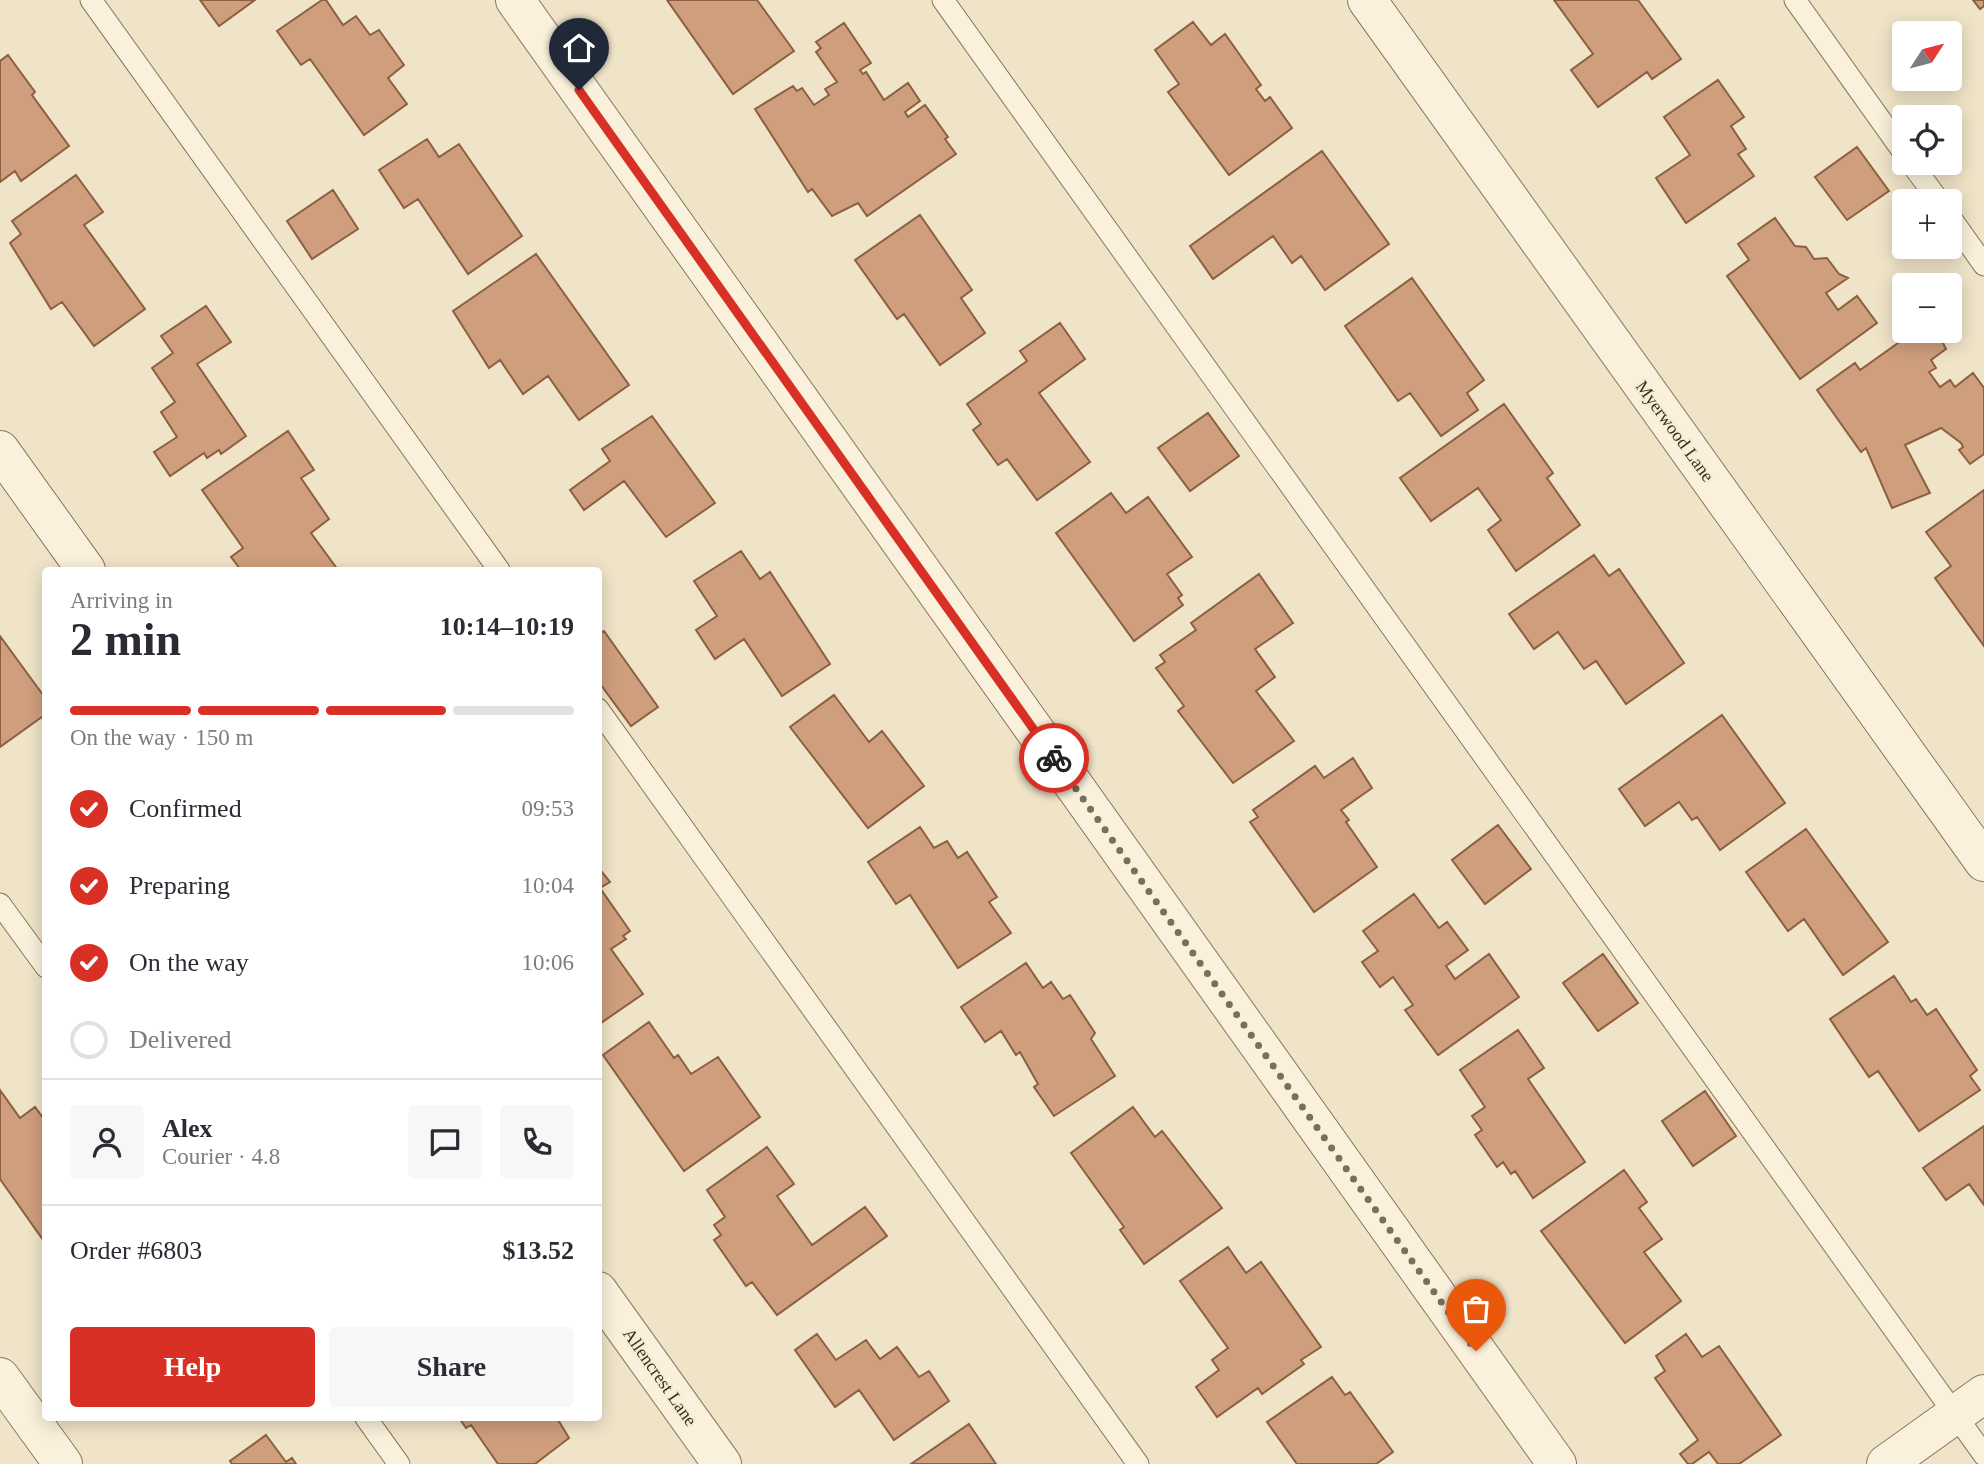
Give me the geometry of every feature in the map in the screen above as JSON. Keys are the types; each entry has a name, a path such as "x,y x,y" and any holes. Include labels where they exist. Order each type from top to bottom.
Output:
{"street":[{"path":"515,0 1557,1464"},
{"name":"Myerwood Lane","path":"1367,0 1984,862"},
{"path":"0,450 84,567"},
{"name":"Allencrest Lane","path":"602,1297 722,1464"},
{"path":"0,1377 63,1464"},
{"path":"1886,1464 1969,1404"}],"lane":[{"path":"91,0 497,567"},
{"path":"943,0 1969,1404 1984,1455"},
{"path":"1795,0 1892,136"},
{"path":"1962,234 1984,265"},
{"path":"602,715 1138,1464"},
{"path":"0,904 42,962"},
{"path":"368,1421 399,1464"}],"building":[{"path":"200,0 255,0 219,26"},
{"path":"322,0 326,0 343,25 356,16 370,35 379,30 404,65 388,78 407,104 364,135 310,59 301,65 277,31"},
{"path":"667,0 757,0 794,51 733,94"},
{"path":"1554,0 1638,0 1681,59 1652,79 1647,72 1598,107 1571,70 1593,54"},
{"path":"1973,0 1984,0 1984,6 1980,9"},
{"path":"1193,22 1211,45 1225,34 1261,85 1256,89 1265,101 1270,97 1292,128 1229,175 1168,92 1179,84 1155,50"},
{"path":"844,23 871,63 860,70 863,74 866,72 884,100 908,83 920,101 905,112 908,117 925,105 948,137 945,139 956,154 867,216 858,203 832,216 812,189 808,192 755,109 793,86 797,91 802,88 814,105 829,95 825,89 837,82 816,52 821,48 816,42"},
{"path":"8,55 35,92 32,95 69,146 21,181 15,171 0,182 0,61"},
{"path":"1718,80 1744,117 1731,126 1746,149 1738,154 1754,176 1686,223 1656,178 1690,155 1664,117"},
{"path":"427,139 439,157 459,144 522,236 468,274 418,199 404,208 379,170"},
{"path":"1857,147 1889,191 1847,220 1815,177"},
{"path":"1322,151 1389,244 1325,290 1301,256 1292,263 1273,236 1213,279 1190,246"},
{"path":"76,175 103,212 84,225 145,309 94,346 62,302 51,309 10,243 21,234 12,221"},
{"path":"333,190 358,229 312,259 287,221"},
{"path":"920,215 972,290 961,298 985,333 940,365 904,314 897,319 855,260"},
{"path":"1775,218 1795,246 1806,247 1814,259 1827,258 1839,274 1848,278 1826,293 1838,310 1857,296 1877,323 1800,379 1727,276 1749,260 1738,244"},
{"path":"536,254 629,385 579,420 548,376 523,394 500,360 489,368 453,311"},
{"path":"1412,278 1484,380 1467,393 1478,410 1441,436 1410,393 1398,401 1345,326"},
{"path":"206,306 231,342 197,364 246,436 221,454 219,450 207,458 204,453 170,476 154,452 177,437 161,412 175,402 152,368 173,353 161,336"},
{"path":"1060,323 1085,359 1039,393 1090,462 1037,500 1007,459 998,465 973,430 981,424 967,404 1027,361 1020,351"},
{"path":"1898,343 1943,343 1946,349 1931,360 1936,368 1929,372 1940,387 1950,380 1955,387 1973,373 1984,388 1984,454 1970,464 1959,450 1963,447 1961,443 1941,428 1905,445 1930,493 1892,508 1866,448 1861,452 1817,390 1855,363 1860,370"},
{"path":"1504,404 1553,473 1547,478 1580,525 1516,571 1488,530 1501,520 1478,488 1431,521 1400,478"},
{"path":"1208,413 1239,456 1190,491 1158,448"},
{"path":"652,416 715,503 666,537 624,481 584,510 570,490 610,461 602,449"},
{"path":"288,431 314,470 301,478 329,519 311,533 336,567 239,567 231,557 243,548 202,490"},
{"path":"1984,490 1984,646 1935,578 1951,566 1926,532"},
{"path":"1111,493 1126,513 1148,497 1192,557 1167,574 1182,595 1178,598 1183,605 1134,641 1056,533"},
{"path":"741,551 760,579 770,572 830,664 782,696 744,639 715,659 696,630 717,616 694,581"},
{"path":"1594,555 1609,576 1619,569 1684,663 1626,704 1596,661 1584,669 1558,632 1534,649 1509,614"},
{"path":"1259,574 1293,623 1255,649 1275,677 1256,691 1294,741 1233,783 1178,711 1184,706 1156,668 1165,662 1160,655 1196,630 1191,623"},
{"path":"604,631 658,707 631,726 602,686"},
{"path":"0,636 42,694 42,717 0,747"},
{"path":"834,695 869,742 882,731 924,786 868,828 790,727"},
{"path":"1722,715 1785,803 1720,850 1697,817 1692,820 1679,802 1645,826 1619,789"},
{"path":"1353,758 1372,788 1341,810 1349,820 1346,822 1377,867 1314,912 1250,822 1258,817 1253,810 1315,766 1324,778"},
{"path":"1498,825 1531,869 1485,904 1452,860"},
{"path":"920,827 934,848 947,841 958,858 967,852 997,897 989,902 1011,933 958,968 910,895 896,904 868,862"},
{"path":"1806,829 1888,942 1843,975 1804,919 1788,931 1746,872"},
{"path":"602,872 610,882 602,887"},
{"path":"602,891 630,931 623,936 626,939 611,949 643,994 602,1022"},
{"path":"1414,894 1439,928 1447,922 1468,950 1446,966 1455,979 1489,954 1519,997 1438,1055 1405,1010 1413,1005 1393,977 1380,987 1362,962 1378,951 1363,931"},
{"path":"1603,954 1638,1003 1598,1031 1563,983"},
{"path":"1026,963 1043,988 1051,982 1063,999 1070,995 1095,1033 1091,1039 1115,1076 1054,1116 1034,1087 1038,1084 1020,1052 1016,1055 1001,1031 985,1042 961,1007"},
{"path":"1894,976 1911,1002 1916,999 1927,1015 1936,1009 1977,1070 1970,1076 1980,1090 1919,1131 1878,1071 1869,1077 1830,1019"},
{"path":"649,1022 674,1058 678,1055 691,1074 718,1057 760,1117 684,1171 603,1055"},
{"path":"1518,1030 1544,1068 1528,1079 1585,1162 1533,1198 1515,1171 1511,1174 1503,1162 1497,1167 1475,1135 1482,1130 1472,1116 1485,1107 1460,1070"},
{"path":"0,1090 20,1118 35,1107 42,1117 42,1238 0,1179"},
{"path":"1705,1091 1736,1136 1693,1166 1662,1121"},
{"path":"1133,1107 1155,1137 1162,1131 1222,1208 1144,1264 1120,1230 1124,1227 1071,1153"},
{"path":"1984,1126 1984,1205 1969,1184 1946,1200 1923,1168"},
{"path":"767,1147 794,1184 777,1196 812,1245 865,1207 887,1236 777,1315 752,1282 746,1286 714,1240 721,1235 714,1225 725,1217 707,1190"},
{"path":"1624,1170 1647,1202 1639,1208 1662,1239 1644,1252 1681,1301 1625,1343 1541,1231"},
{"path":"1228,1247 1246,1273 1261,1262 1321,1347 1301,1360 1304,1364 1262,1394 1258,1388 1217,1417 1196,1387 1219,1370 1212,1360 1228,1348 1180,1281"},
{"path":"817,1334 836,1360 866,1340 880,1359 897,1347 919,1377 929,1371 949,1401 894,1440 859,1390 835,1407 795,1350"},
{"path":"1686,1334 1702,1357 1719,1346 1781,1435 1739,1464 1718,1464 1709,1452 1688,1464 1680,1454 1698,1440 1655,1378 1665,1371 1656,1356"},
{"path":"1332,1377 1345,1395 1350,1392 1393,1452 1376,1464 1297,1464 1267,1422"},
{"path":"461,1421 559,1421 569,1438 535,1464 498,1464 471,1425 466,1428"},
{"path":"969,1424 996,1464 911,1464"},
{"path":"266,1435 286,1462 292,1458 296,1464 232,1464 230,1461"}],"way so far":[{"path":"1054,758 1476,1351"}],"route":[{"path":"579,90 1054,758"}]}
